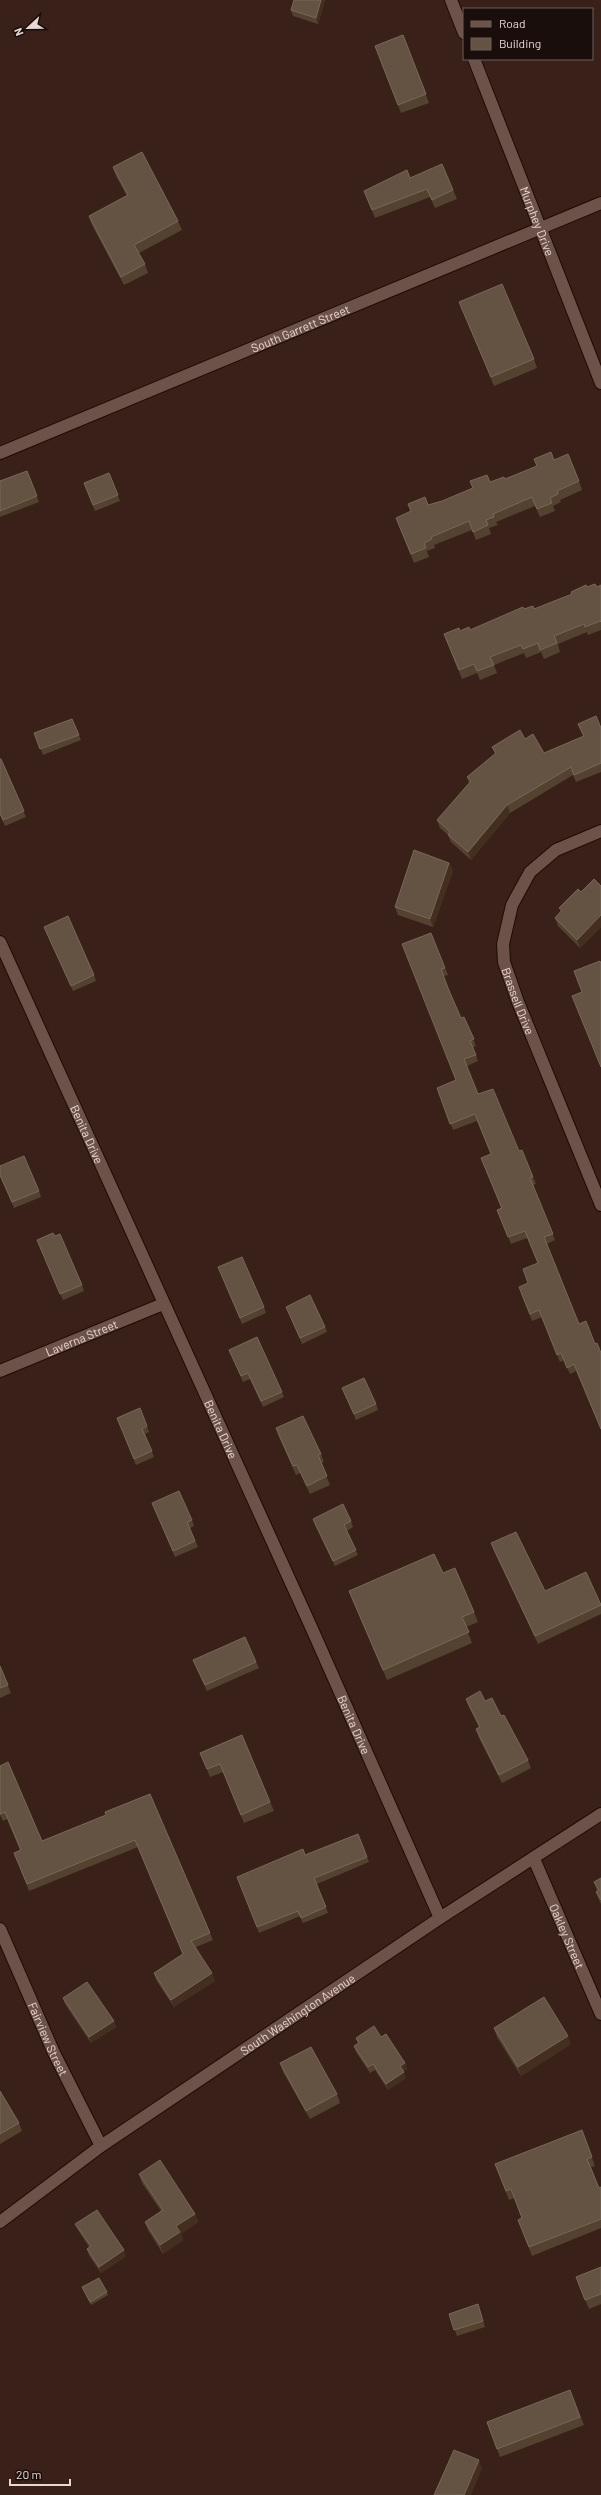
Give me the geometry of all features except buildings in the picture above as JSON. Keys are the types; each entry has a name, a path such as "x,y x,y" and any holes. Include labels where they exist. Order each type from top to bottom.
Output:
{"street":[{"path":"451,0 463,30"},
{"name":"Murphey Drive","path":"474,60 601,383"},
{"name":"South Garrett Street","path":"0,453 540,230 601,203"},
{"name":"Brassell Drive","path":"601,830 556,850 530,872 512,905 504,944 504,962 518,1002 601,1205"},
{"name":"Benita Drive","path":"0,942 163,1304 312,1629 440,1918"},
{"name":"Laverna Street","path":"0,1371 163,1304"},
{"name":"South Washington Avenue","path":"0,2222 101,2146 440,1918 534,1859 601,1814"},
{"name":"Oakley Street","path":"534,1859 601,2014"},
{"name":"Fairview Street","path":"0,1929 54,2053 101,2146"}]}
